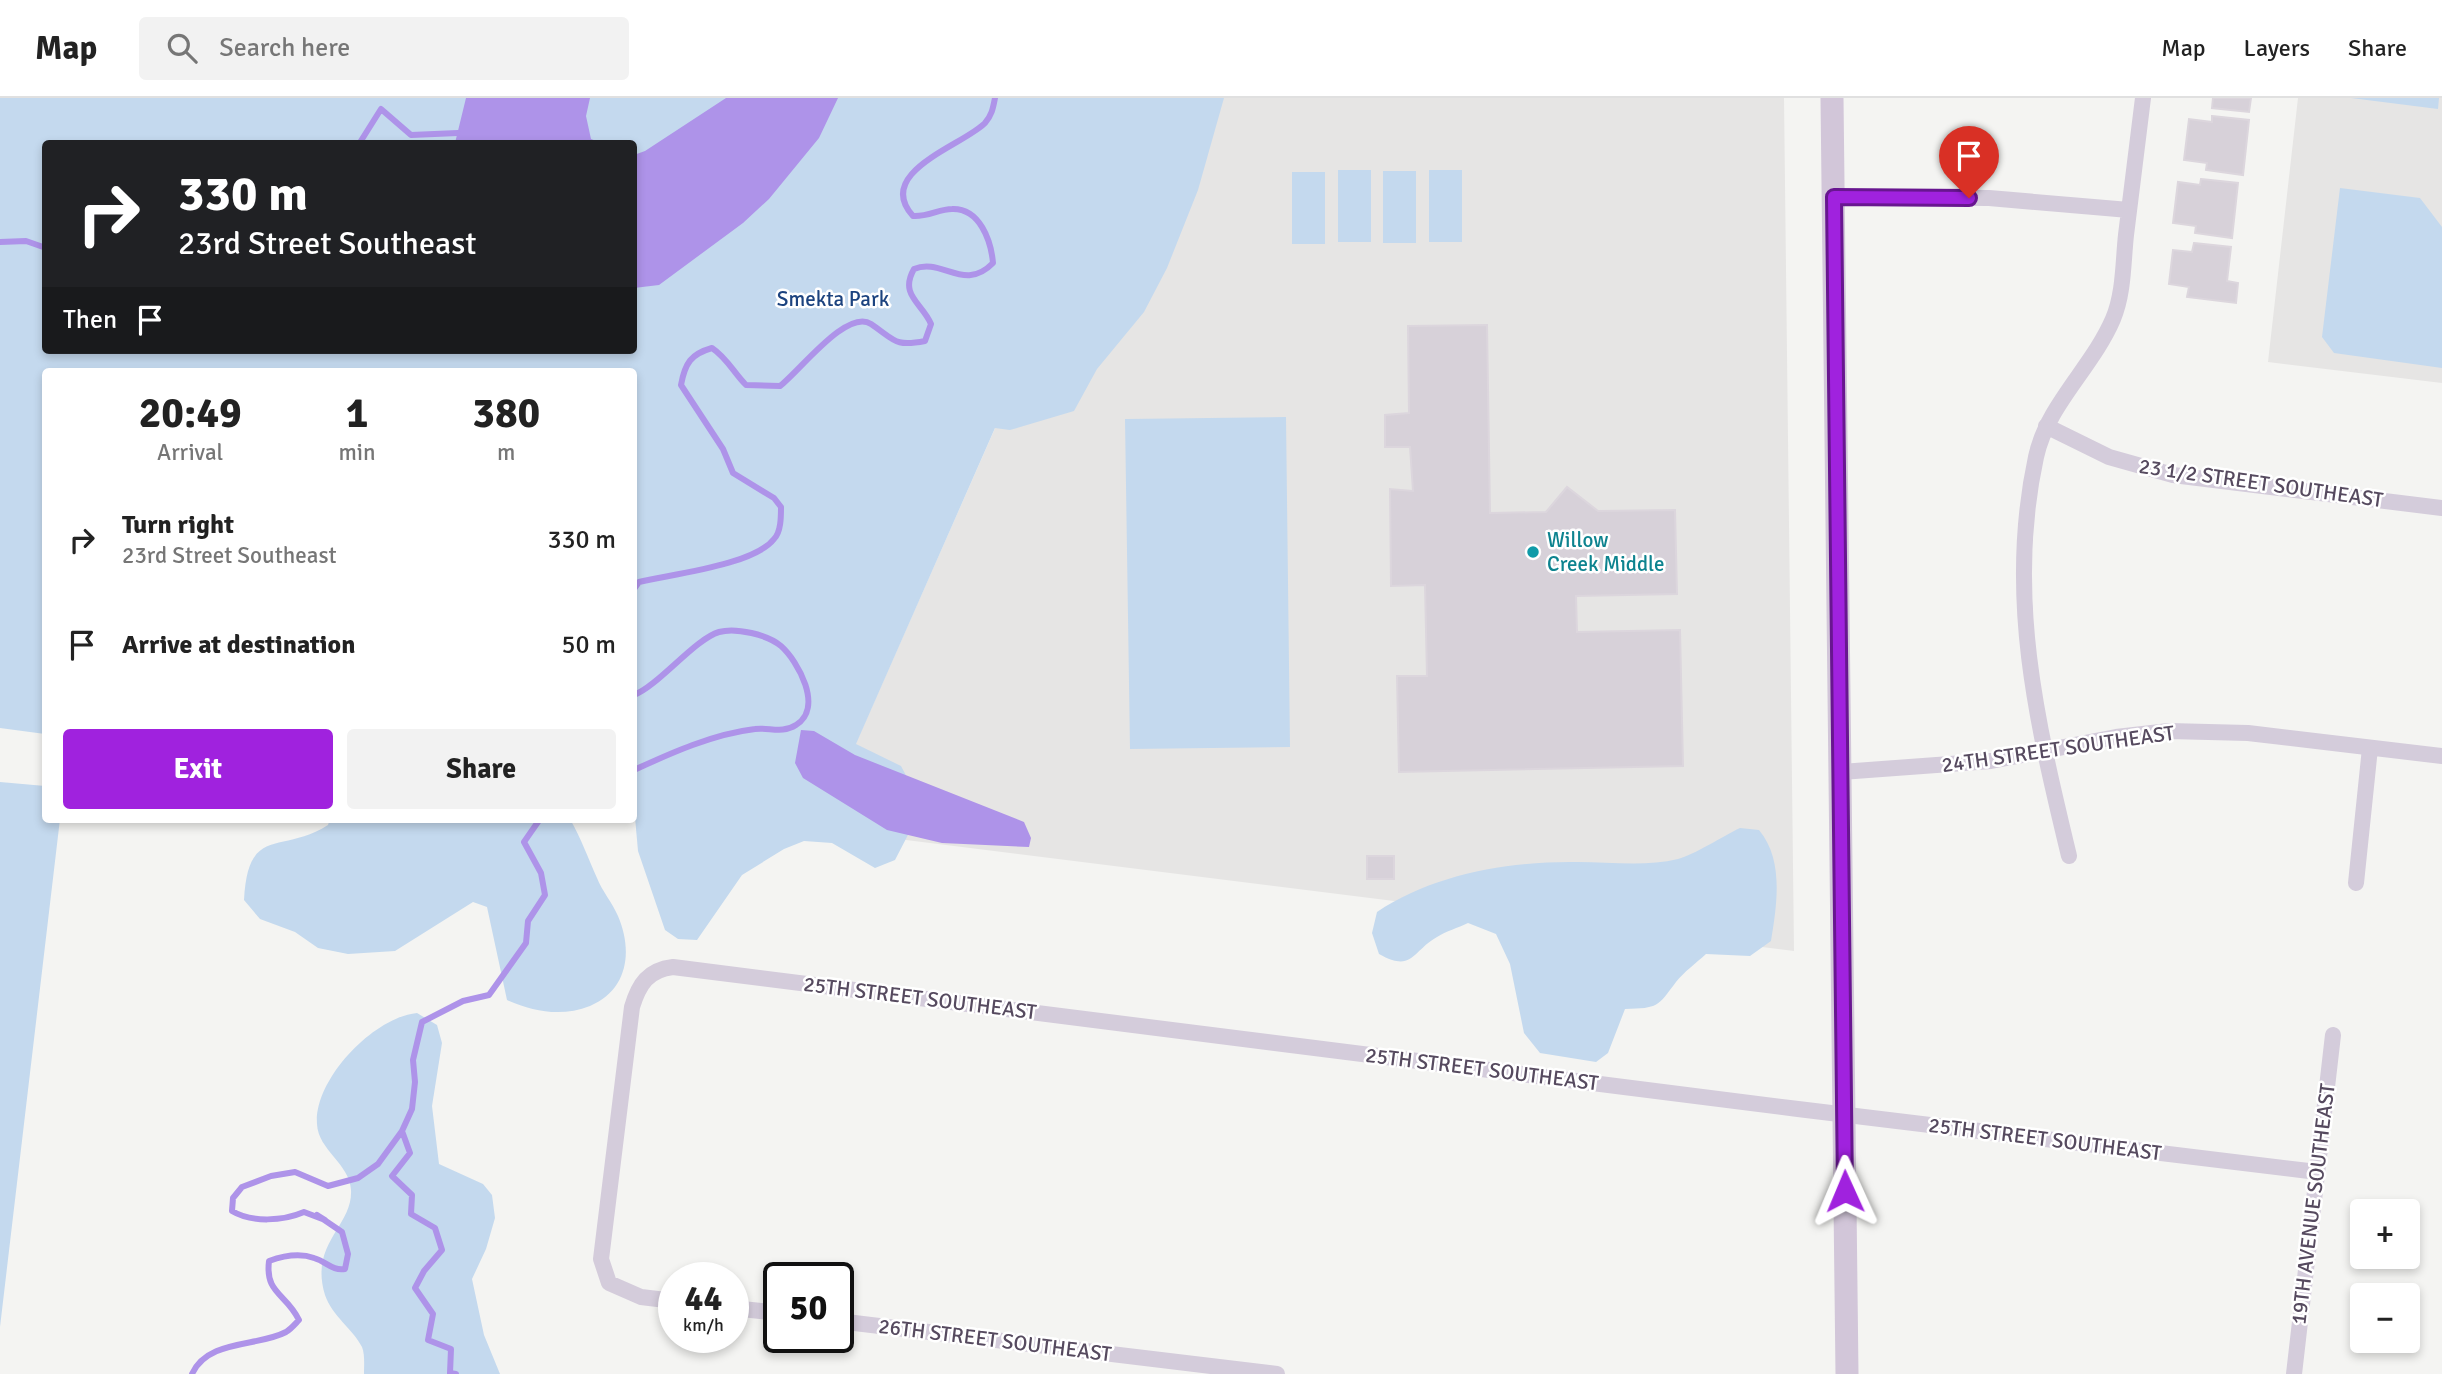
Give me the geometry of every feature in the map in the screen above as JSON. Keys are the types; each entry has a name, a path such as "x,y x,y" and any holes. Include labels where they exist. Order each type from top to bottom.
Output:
{"main road":[{"path":"1832,98 1847,1374"}],"street":[{"path":"2069,856 2044,751 2027,656 2024,595 2033,478 2046,426 2113,319 2119,301 2143,98"},
{"path":"1834,197 1989,198 2129,210"},
{"name":"23 1/2 STREET SOUTHEAST","path":"2046,426 2109,457 2173,475 2442,508"},
{"name":"24TH STREET SOUTHEAST","path":"1841,772 1943,767 2143,733 2195,731 2248,733 2442,756"},
{"path":"2356,883 2370,748"},
{"name":"25TH STREET SOUTHEAST","path":"658,1299 641,1297 609,1283 603,1270 602,1244 632,1007 641,983 659,969 688,968 1844,1115 2317,1171"},
{"name":"19TH AVENUE SOUTHEAST","path":"2294,1374 2333,1035"},
{"name":"26TH STREET SOUTHEAST","path":"854,1323 1277,1374"}],"shaded area":[{"path":"466,98 590,98 586,116 594,140 456,140"},
{"path":"726,98 838,98 819,138 769,199 743,223 659,285 637,288 637,154"},
{"path":"1141,98 1784,98 1794,951 818,829"},
{"path":"2298,98 2442,98 2442,383 2268,362"},
{"path":"801,730 814,731 855,755 1024,822 1031,838 1029,847 942,843 887,830 803,778 795,763"}],"green space":[{"name":"Smekta Park","path":"0,98 1224,98 1198,190 1167,268 1144,312 1097,369 1074,411 1010,430 995,428 856,744 901,766 911,785 910,831 895,860 875,868 832,843 804,841 784,849 742,875 697,940 678,939 665,930 638,851 636,823 637,368 42,368 42,734 0,728"},
{"path":"2351,98 2439,98 2438,109"},
{"path":"1338,170 1371,170 1371,242 1338,242"},
{"path":"1429,170 1462,170 1462,242 1429,242"},
{"path":"1383,171 1416,171 1416,243 1383,243"},
{"path":"1292,172 1325,172 1325,244 1292,244"},
{"path":"2340,188 2420,198 2442,227 2442,368 2334,353 2322,337"},
{"path":"1286,417 1290,747 1130,749 1125,419"},
{"path":"0,782 42,786 42,823 60,823 0,1327"},
{"path":"572,823 623,929 626,956 620,980 603,999 590,1006 569,1011 548,1012 507,1000 487,907 473,902 395,951 348,954 318,948 295,932 260,919 244,900 252,860 270,845 311,834 328,825"},
{"path":"1740,828 1759,830 1772,855 1777,883 1771,941 1750,956 1706,954 1656,1004 1645,1008 1625,1009 1608,1053 1596,1062 1540,1053 1524,1033 1510,964 1496,934 1468,923 1437,937 1406,961 1399,961 1379,954 1372,933 1377,912 1422,888 1447,879 1525,864 1641,863 1678,859"},
{"path":"417,1013 437,1025 442,1043 432,1106 439,1164 483,1184 492,1195 495,1218 486,1249 472,1279 484,1335 500,1374 364,1374 362,1347 332,1309 325,1295 323,1262 327,1248 346,1214 351,1190 345,1172 319,1133 319,1106 325,1088 350,1053 383,1026 400,1017"}],"building":[{"path":"2213,98 2251,98 2249,112 2212,108"},
{"path":"2212,116 2249,120 2243,175 2206,170 2207,163 2184,160 2189,119 2212,122"},
{"path":"2201,179 2238,183 2232,238 2195,233 2196,226 2173,223 2178,182 2200,185"},
{"path":"2194,243 2231,247 2227,281 2238,283 2236,303 2187,297 2189,287 2169,284 2173,250 2192,252"},
{"name":"Willow Creek Middle","path":"1487,325 1490,513 1546,512 1567,487 1598,511 1675,510 1677,594 1576,596 1577,632 1680,630 1683,766 1399,772 1397,676 1427,676 1425,585 1391,586 1390,489 1413,491 1410,447 1385,447 1385,415 1409,413 1408,326"},
{"path":"1367,856 1394,856 1394,879 1367,879"}],"waterway":[{"path":"637,585 639,582 712,567 749,556 774,539 781,520 781,507 774,498 733,473 723,449 681,385 690,360 712,348 746,385 780,386 837,333 861,321 871,324 895,341 925,341 931,324 910,292 910,278 914,269 934,267 972,275 993,263 987,236 977,220 962,210 952,209 913,216 904,200 904,186 926,161 985,123 991,114 995,98"},
{"path":"362,140 381,109 411,135 458,133"},
{"path":"0,242 26,241 42,247"},
{"path":"637,694 709,636 719,632 743,631 760,635 781,646 801,673 808,696 808,708 804,717 791,728 755,729 724,735 637,769"},
{"path":"324,1219 304,1212 277,1219 240,1215 232,1211 233,1198 242,1187 271,1176 295,1172 328,1186 358,1178 378,1164 402,1131 412,1109 415,1082 413,1060 422,1022 463,1001 489,995 526,943 528,921 545,895 541,873 524,842 537,823"},
{"path":"402,1131 410,1153 392,1176 412,1195 411,1214 435,1228 442,1250 424,1271 415,1288 433,1314 428,1340 451,1349 450,1373 456,1374"},
{"path":"317,1215 325,1220 324,1219 317,1215"},
{"path":"192,1374 199,1363 221,1349 275,1337 288,1331 299,1320 273,1287 269,1261 309,1256 336,1269 345,1269 348,1254 342,1232 324,1219"}],"place":[{"name":"Willow Creek Middle","path":"1533,552"}],"route":[{"path":"1845,1191 1834,197 1969,198"}]}
